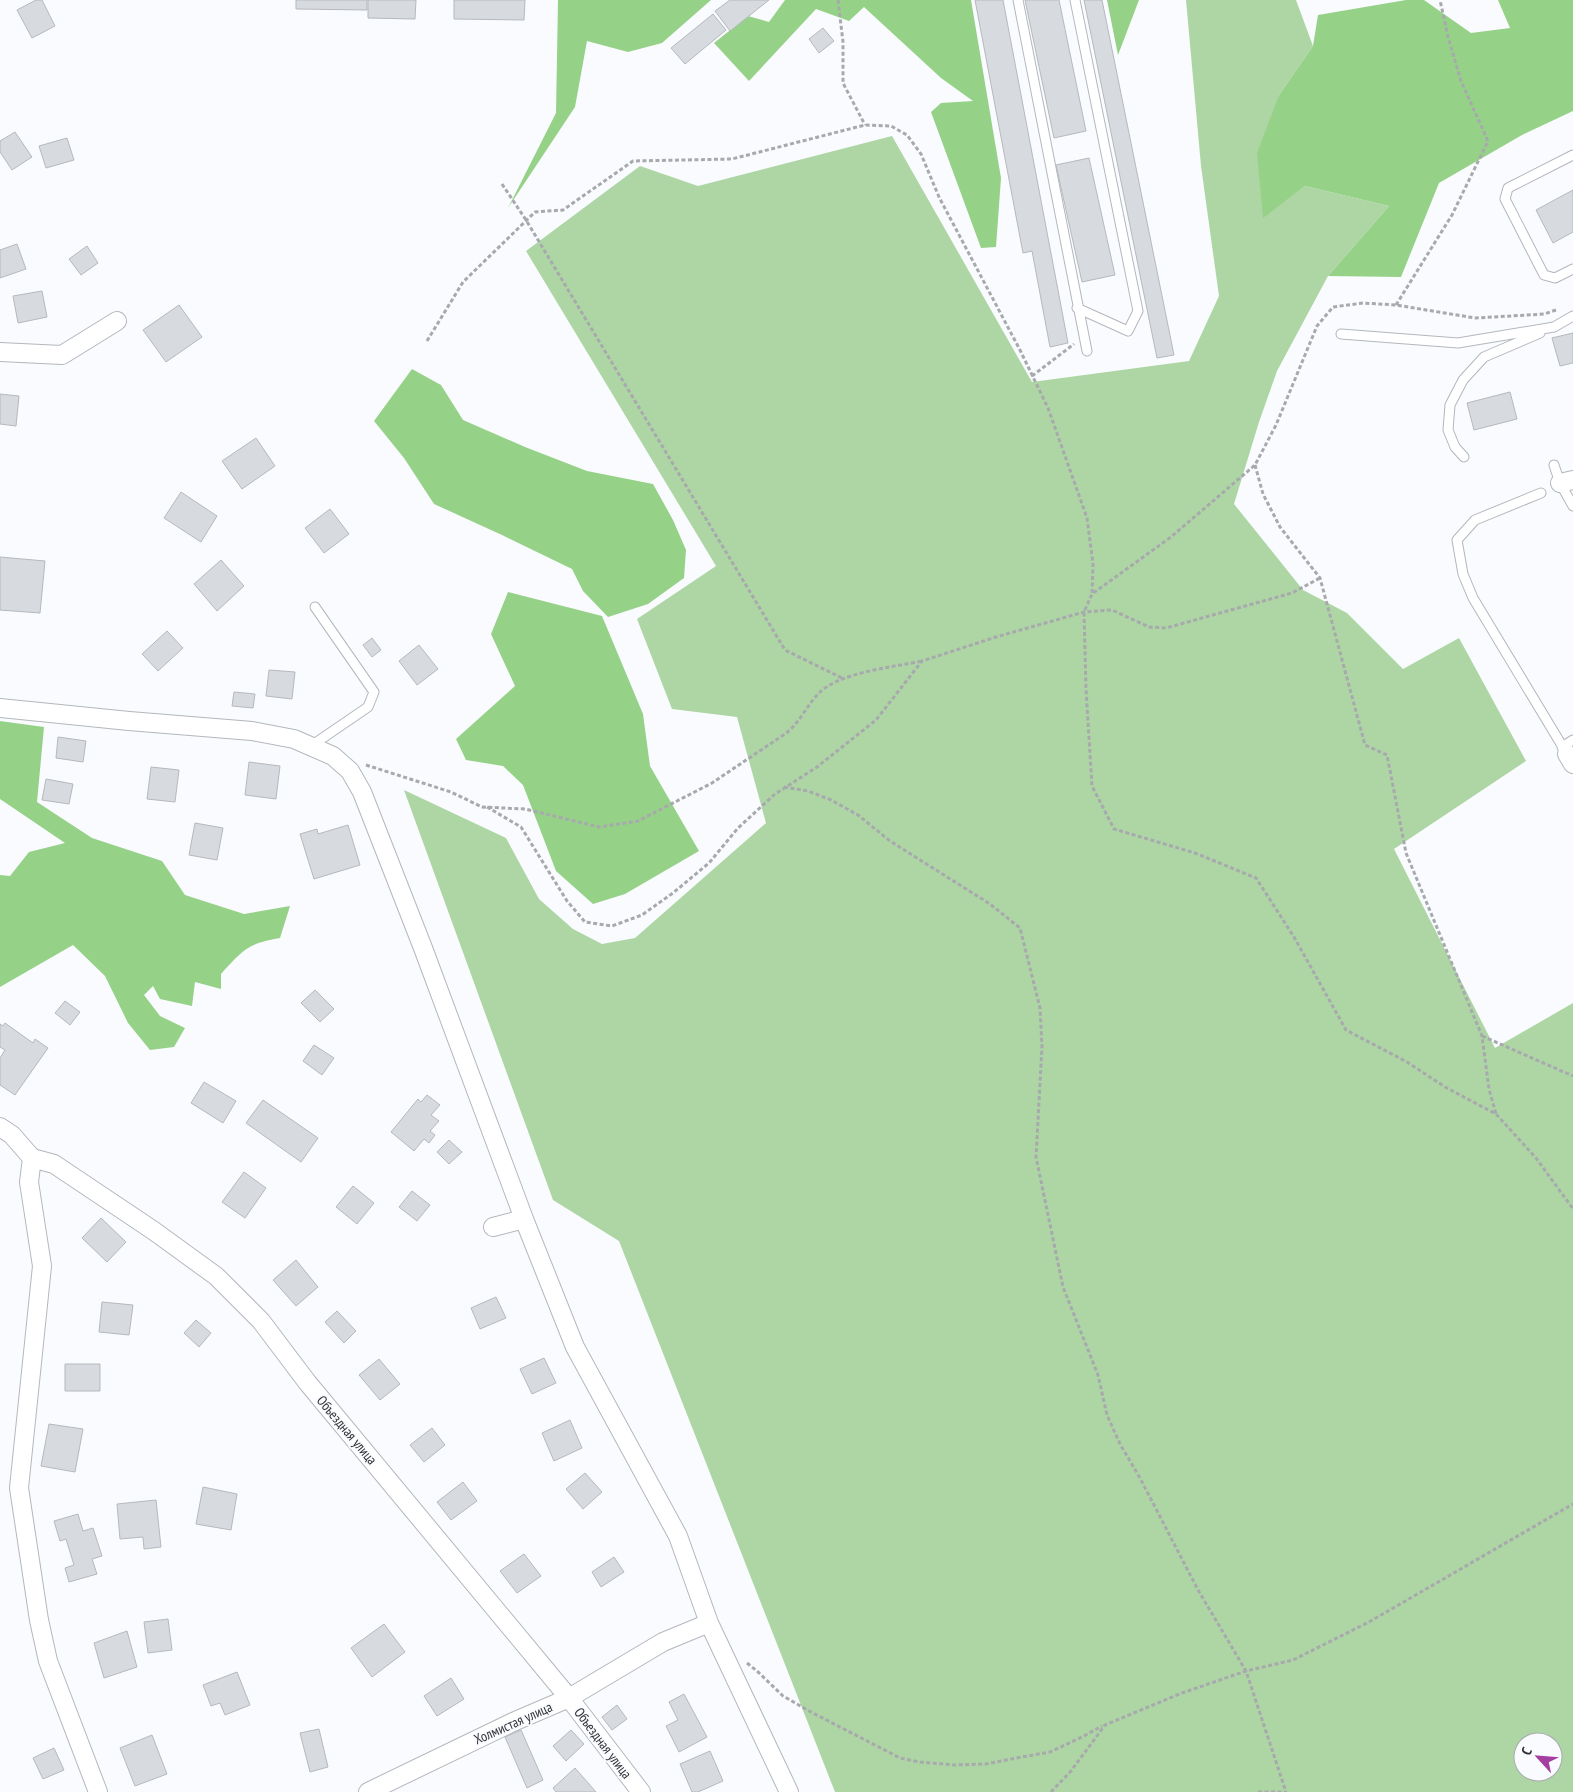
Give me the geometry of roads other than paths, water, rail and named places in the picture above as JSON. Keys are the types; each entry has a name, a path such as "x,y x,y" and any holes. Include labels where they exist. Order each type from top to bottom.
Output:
{"street":[{"path":"0,352 62,355 117,321"},
{"path":"0,708 252,731 294,738 332,756 350,771 362,792 424,948 524,1219 575,1347 678,1536 709,1623 789,1792"},
{"path":"0,1127 12,1135 32,1158 29,1182 42,1266 19,1488 39,1620 48,1661 98,1792"},
{"name":"Объездная улица","path":"32,1158 54,1164 154,1230 216,1276 261,1321 307,1382 569,1698 641,1792"},
{"path":"493,1227 524,1219"},
{"name":"Холмистая улица","path":"368,1792 486,1734 569,1698 663,1642 709,1623"}],"lane":[{"path":"1018,0 1087,351"},
{"path":"1076,0 1138,311 1128,331 1078,308"},
{"path":"1573,155 1508,188 1505,199 1544,275 1555,278 1573,269"},
{"path":"1464,456 1455,447 1448,430 1450,405 1463,380 1484,357 1554,327 1573,316"},
{"path":"1341,334 1458,343 1554,327"},
{"path":"1554,466 1566,481 1573,506"},
{"path":"1541,493 1474,520 1457,540 1463,574 1472,598 1569,751"},
{"path":"311,746 368,707 374,692 315,607"}]}
